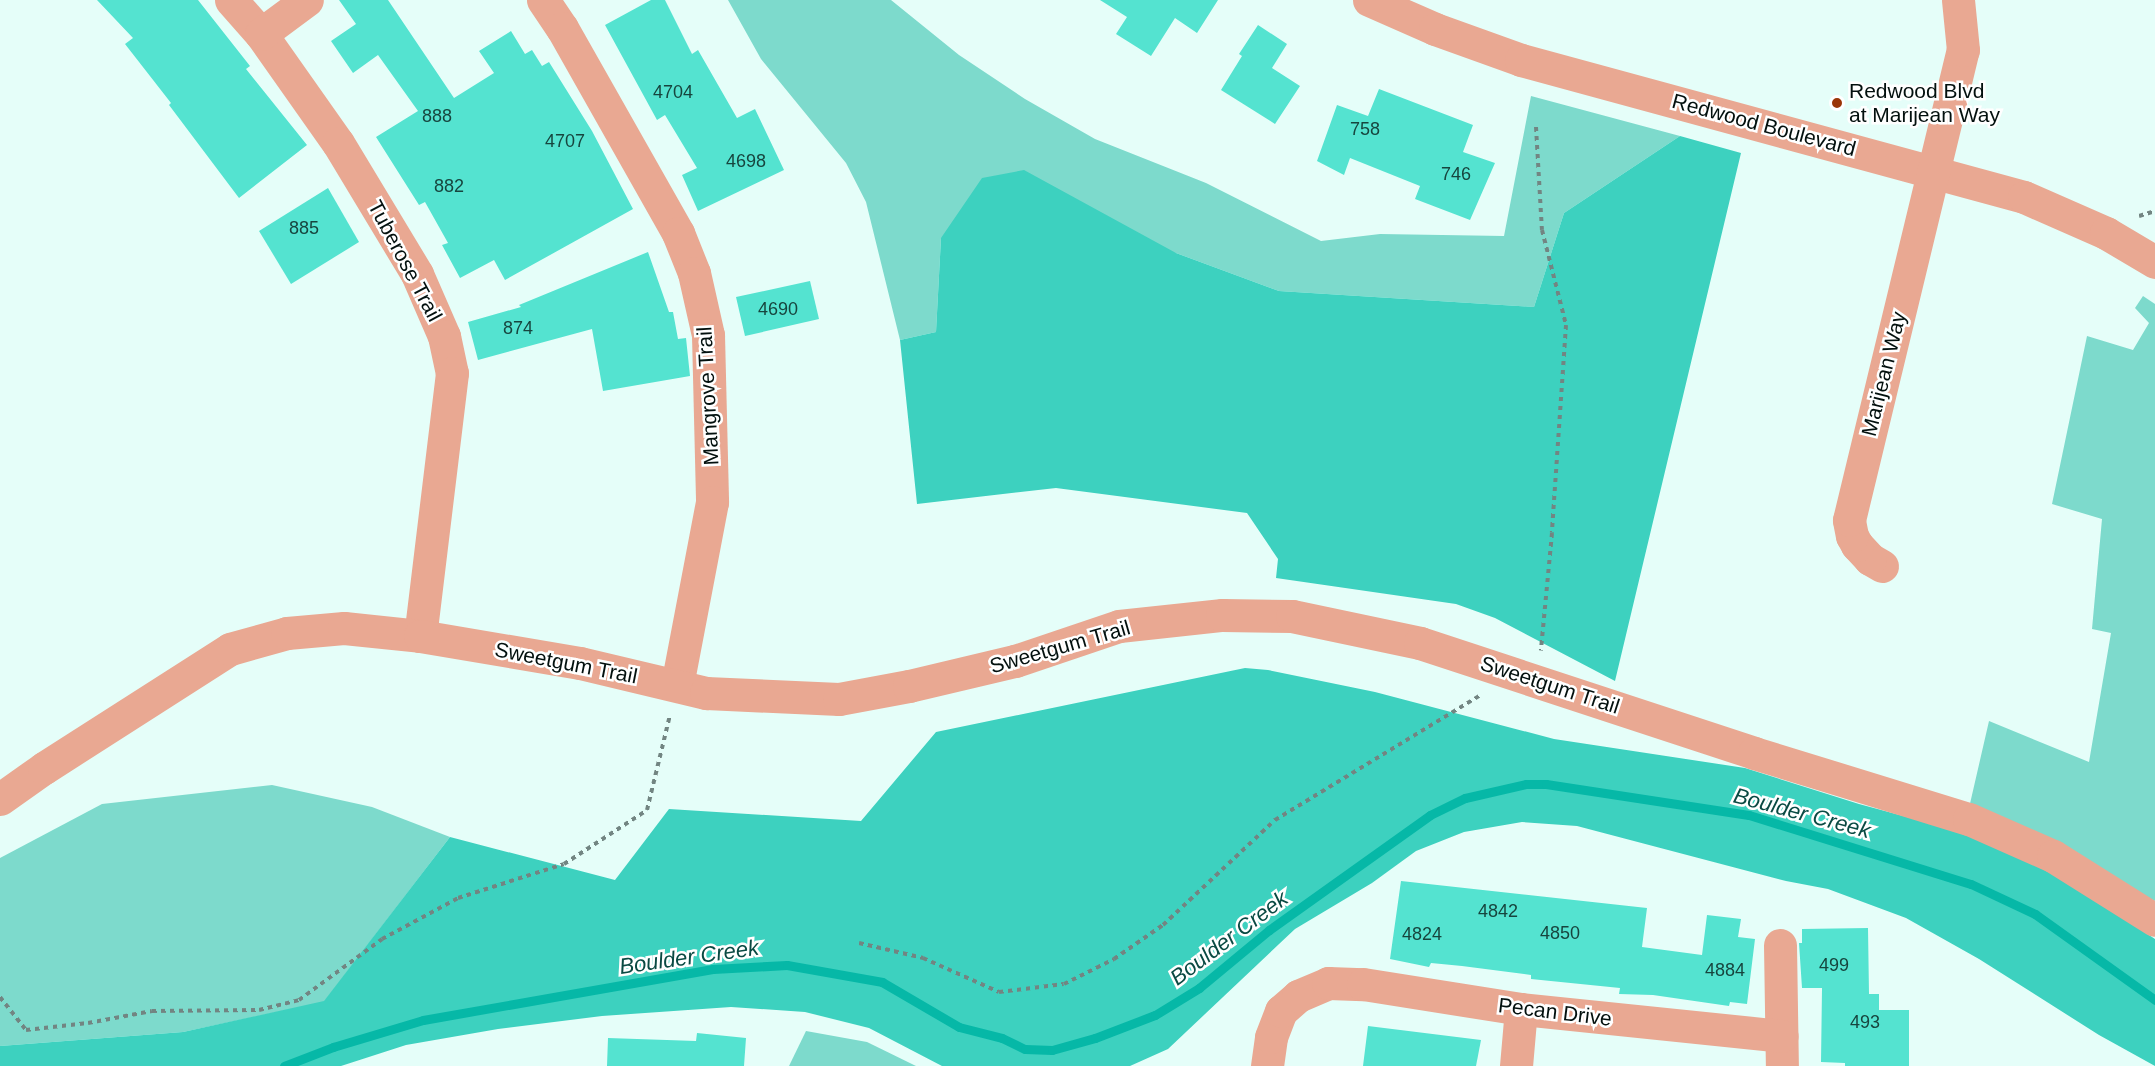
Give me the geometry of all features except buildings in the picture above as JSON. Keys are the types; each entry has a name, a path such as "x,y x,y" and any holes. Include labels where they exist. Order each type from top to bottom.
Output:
{"street":[{"name":"Tuberose Trail","path":"231,0 261,34 338,143 417,274 444,336 452,373 420,636"},
{"path":"261,34 307,0"},
{"name":"Mangrove Trail","path":"543,0 562,28 678,233 694,273 708,335 712,502 677,685"},
{"name":"Redwood Boulevard","path":"1369,0 1435,29 1521,60 2024,197 2071,216 2130,245 2155,262"},
{"name":"Marijean Way","path":"1882,566 1870,559 1857,545 1852,536 1849,520 1963,50 1958,0"},
{"name":"Sweetgum Trail","path":"0,799 44,768 230,649 287,633 344,628 420,636 580,663 706,693 839,699 909,686 1015,661 1119,626 1222,615 1293,616 1420,643 1754,753 1969,819 2053,856 2155,920"},
{"path":"1780,945 1782,1051"},
{"name":"Pecan Drive","path":"1267,1066 1271,1037 1281,1011 1298,996 1328,983 1346,982 1782,1051"},
{"path":"1516,1066 1521,1009"}],"path":[{"path":"859,943 923,958 999,992 1064,984 1114,959 1163,925 1275,820 1527,677 1552,533 1566,325 1542,230 1536,127"},
{"path":"0,997 26,1030 88,1023 152,1011 259,1010 299,1000 382,939 458,898 564,864 647,810 677,685"}],"green space":[{"path":"728,0 891,0 959,55 1025,99 1095,139 1206,183 1321,241 1380,234 1504,236 1531,96 1680,136 1564,213 1534,307 1279,291 1176,253 941,238 936,332 900,340 866,202 846,163 761,59"},
{"path":"1680,136 1741,153 1615,681 1495,618 1456,604 1276,578 1278,559 1247,513 1056,488 917,504 900,340 936,332 941,238 982,178 1024,170 1176,253 1279,291 1534,307 1564,213"},
{"path":"2143,296 2155,304 2155,901 1969,808 1989,721 2089,762 2111,633 2092,629 2102,519 2052,504 2087,336 2133,350 2149,323 2135,308"},
{"path":"1245,668 1268,670 1375,692 1554,739 1745,768 1859,804 1970,834 2043,865 2155,939 2155,1066 2099,1035 1979,959 1906,918 1828,889 1786,881 1577,826 1522,822 1464,832 1416,851 1372,883 1295,929 1168,1049 1130,1066 942,1066 869,1028 805,1012 731,1007 602,1016 498,1029 406,1045 341,1066 0,1066 0,1046 183,1032 324,1001 450,837 615,880 669,809 861,821 936,732"},
{"path":"272,785 372,807 450,837 324,1002 183,1032 0,1046 0,858 102,804"},
{"path":"806,1031 867,1042 916,1066 789,1066"}],"waterway":[{"name":"Boulder Creek","path":"284,1066 333,1047 423,1020 713,969 787,965 882,982 959,1027 1002,1038 1025,1049 1052,1050 1095,1038 1155,1015 1199,988 1269,930 1430,815 1465,798 1526,784 1546,784 1749,815 1971,884 2035,914 2155,1000"}],"place":[{"name":"Redwood Blvd at Marijean Way","path":"1837,103"}]}
